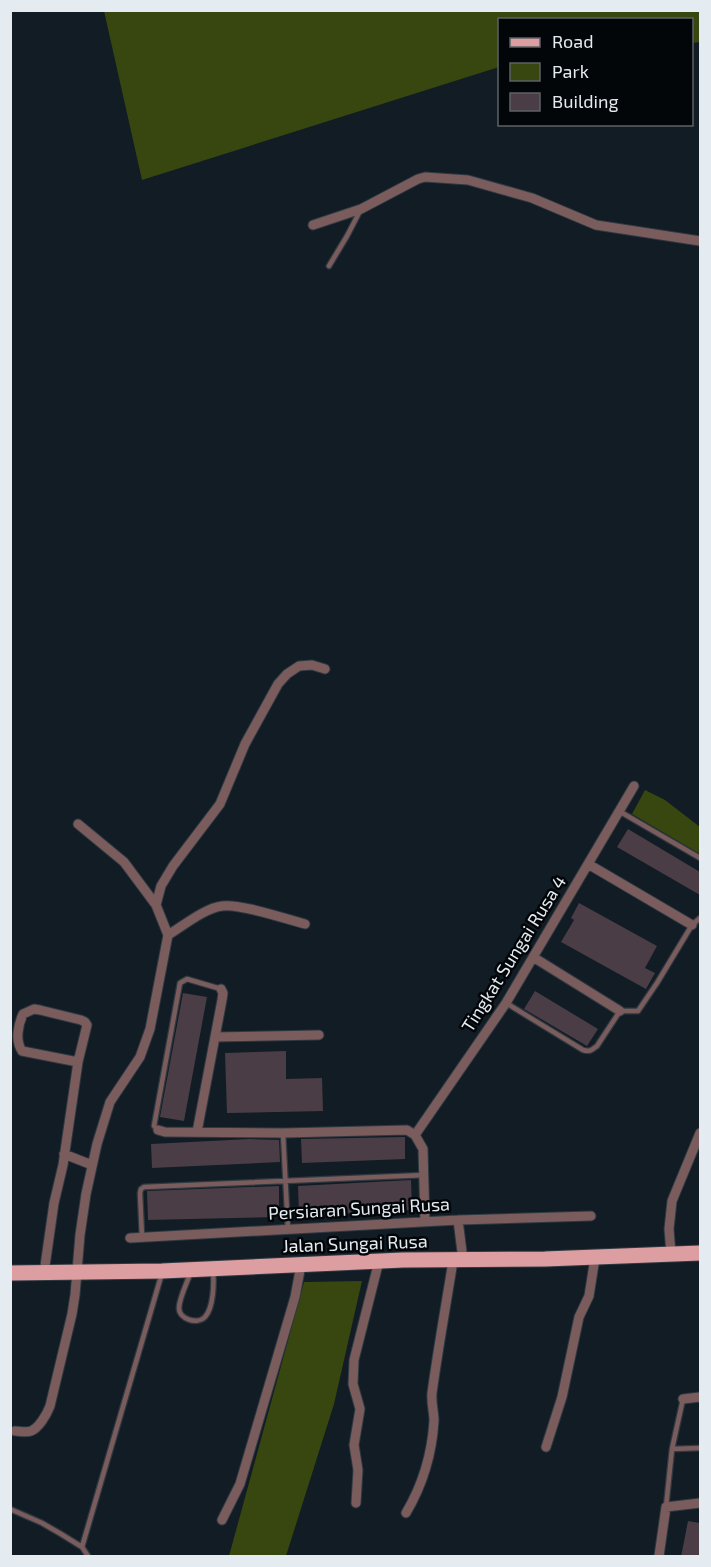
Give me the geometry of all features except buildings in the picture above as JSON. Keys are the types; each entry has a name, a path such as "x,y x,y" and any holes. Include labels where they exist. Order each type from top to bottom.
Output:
{"main road":[{"name":"Jalan Sungai Rusa","path":"10,1273 162,1271 379,1261 595,1258 700,1253"}],"street":[{"path":"313,225 361,209 425,177 468,180 532,198 596,225 700,241"},
{"path":"156,905 161,886 173,866 220,804 249,735 278,684 299,666 312,665 325,669"},
{"name":"Tingkat Sungai Rusa 4","path":"415,1135 506,1003 634,786"},
{"path":"15,1431 33,1430 48,1412 50,1406 72,1314 80,1235 92,1166 110,1102 145,1046 168,935 156,905 124,862 78,824"},
{"path":"588,864 692,925"},
{"path":"168,935 223,905 245,908 306,924"},
{"path":"533,957 620,1011"},
{"path":"197,1132 222,1000 221,989"},
{"path":"44,1273 78,1062 87,1028 85,1022 40,1010 23,1014 18,1038 22,1051 78,1062"},
{"path":"215,1037 319,1035"},
{"path":"158,1130 283,1133 403,1130 415,1135 423,1149 425,1222"},
{"path":"671,1254 669,1229 672,1201 700,1132"},
{"path":"64,1154 92,1166"},
{"name":"Persiaran Sungai Rusa","path":"130,1238 458,1220 591,1216"},
{"path":"406,1513 416,1496 425,1472 430,1447 434,1424 432,1396 458,1260 458,1220"},
{"path":"546,1447 562,1397 579,1317 589,1296 595,1258"},
{"path":"356,1503 358,1470 354,1445 360,1409 353,1384 354,1360 379,1261"},
{"path":"222,1520 240,1484 295,1297 301,1265"},
{"path":"683,1399 700,1397"},
{"path":"659,1557 666,1507 700,1503"}],"lane":[{"path":"329,266 361,209"},
{"path":"619,812 700,858"},
{"path":"506,1003 587,1051 592,1050 620,1011 638,1011 692,925 700,918"},
{"path":"158,1130 154,1126 180,983 187,979 221,989"},
{"path":"283,1133 288,1230"},
{"path":"142,1237 140,1193 144,1187 425,1175"},
{"path":"192,1269 179,1308 180,1314 185,1318 197,1321 205,1317 209,1310 214,1285 213,1268"},
{"path":"82,1547 162,1271"},
{"path":"666,1507 672,1449 683,1399"},
{"path":"672,1449 700,1448"},
{"path":"10,1509 42,1523 82,1547 88,1556"}],"green space":[{"path":"104,11 700,11 700,42 693,43 693,18 498,18 498,67 142,180"},
{"path":"645,790 665,800 700,827 700,854 632,814"},
{"path":"362,1281 334,1404 286,1556 229,1556 304,1282"}]}
